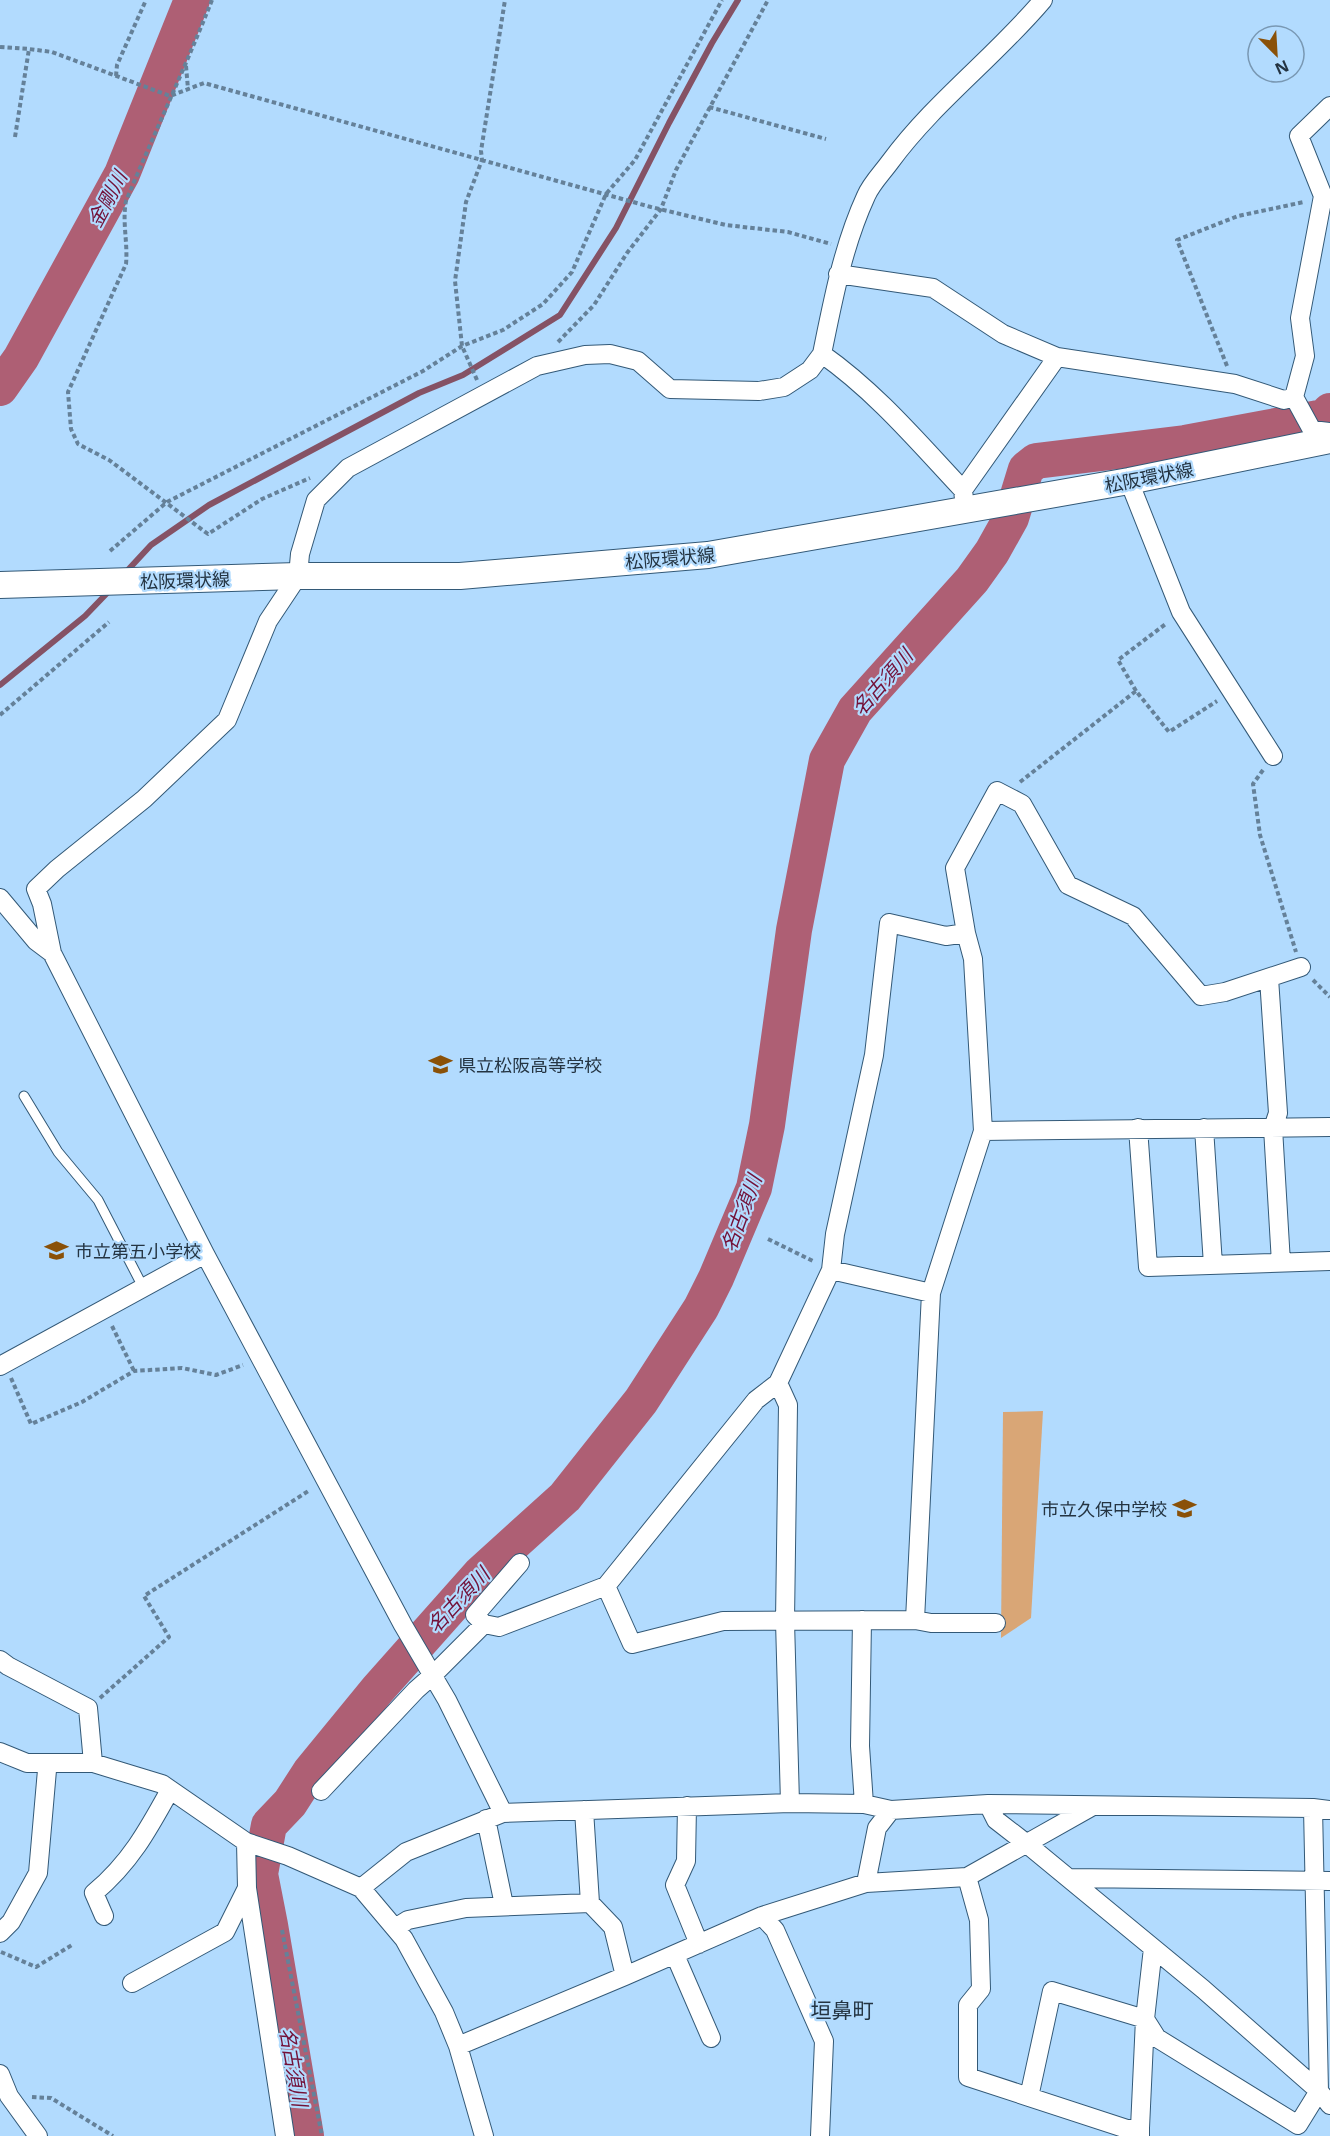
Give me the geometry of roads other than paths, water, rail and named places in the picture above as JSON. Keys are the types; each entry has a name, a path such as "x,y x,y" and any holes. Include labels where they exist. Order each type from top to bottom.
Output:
{"main road":[{"name":"松阪環状線","path":"0,585 298,576 460,576 708,555 970,502 1057,494 1129,481 1324,434"}],"street":[{"path":"504,1905 494,1816 447,1700 403,1625 205,1254 52,953 42,904 36,889 57,869 144,799 227,720 268,621 298,576 300,554 316,500 348,468 537,366 585,355 610,354 638,361 670,389 759,391 784,387 810,370 822,354 838,274 867,194 911,134 1023,24 1043,0"},
{"path":"1294,397 1305,356 1300,318 1323,196 1299,136 1330,105"},
{"path":"838,274 933,288 1003,334 1057,357 1235,384 1284,400 1294,397"},
{"path":"822,354 851,374 885,405 970,502 1057,357"},
{"path":"1294,397 1324,434"},
{"path":"1129,481 1181,612 1273,756"},
{"path":"915,1620 931,1293 983,1131 973,959 966,933 955,868 997,791 1022,804 1068,885 1133,916 1201,996 1225,992 1300,968"},
{"path":"0,898 36,941 52,953"},
{"path":"520,1563 475,1615 484,1624 499,1627 606,1586 756,1400 778,1383 831,1270 835,1234 874,1055 889,923 946,936 966,933"},
{"path":"1269,978 1278,1113 1273,1128 1281,1263"},
{"path":"983,1131 1330,1127"},
{"path":"1138,1128 1148,1267 1330,1261"},
{"path":"1204,1128 1214,1265"},
{"path":"2,1365 205,1254"},
{"path":"831,1270 931,1293"},
{"path":"778,1383 788,1405 784,1621 790,1803"},
{"path":"606,1586 632,1644 723,1621 915,1620 931,1623 996,1623"},
{"path":"862,1620 860,1746 864,1803"},
{"path":"321,1791 416,1690 484,1624"},
{"path":"0,1660 88,1708 93,1763"},
{"path":"0,1752 27,1763 93,1763 162,1784 246,1842 288,1856 361,1888 404,1939 438,2002 458,2046 484,2136"},
{"path":"0,1933 11,1922 38,1873 47,1770"},
{"path":"104,1916 94,1893 114,1877 138,1846 170,1790"},
{"path":"361,1888 406,1852 494,1816 585,1810 790,1803 864,1803 891,1809 988,1804 1322,1809 1318,2091 1298,2125 1157,2038 1145,2019 1052,1991 1029,2097"},
{"path":"988,1804 996,1820 1153,1948 1318,2091 1330,2105"},
{"path":"687,1806 686,1861 675,1885 699,1944"},
{"path":"458,2046 762,1916 866,1883 967,1877 1093,1806"},
{"path":"866,1883 878,1828 891,1809"},
{"path":"585,1810 590,1903 614,1927 625,1976"},
{"path":"246,1842 246,1888 285,2136"},
{"path":"967,1877 979,1920 981,1989 968,2005 968,2077 1140,2132 1145,2019 1153,1948"},
{"path":"1069,1878 1322,1880"},
{"path":"132,1983 225,1932 246,1888"},
{"path":"395,1928 408,1920 466,1908 590,1903"},
{"path":"762,1916 775,1930 824,2041 820,2136"},
{"path":"675,1955 711,2038"},
{"path":"0,2074 4,2100 38,2136"}],"lane":[{"path":"24,1096 58,1152 98,1200 143,1287"}],"waterway":[{"name":"金剛川","path":"0,388 21,358 122,174 192,0"},
{"path":"126,572 151,545 209,505 419,393 463,375 560,315 616,228 669,123 738,0"},
{"name":"名古須川","path":"306,2136 260,1874 269,1825 290,1803 310,1772 378,1689 481,1573 565,1497 641,1401 701,1308 754,1188 767,1125 794,930 827,760 855,710 972,580 992,552 1011,518 1026,469 1036,461 1185,443 1324,417 1330,411"},
{"path":"0,685 85,616 111,589"}],"place":[{"name":"県立松阪高等学校","path":"440,1065"},
{"name":"市立第五小学校","path":"57,1251"},
{"name":"市立久保中学校","path":"1185,1509"}],"district":[{"name":"垣鼻町","path":"842,2010"}]}
